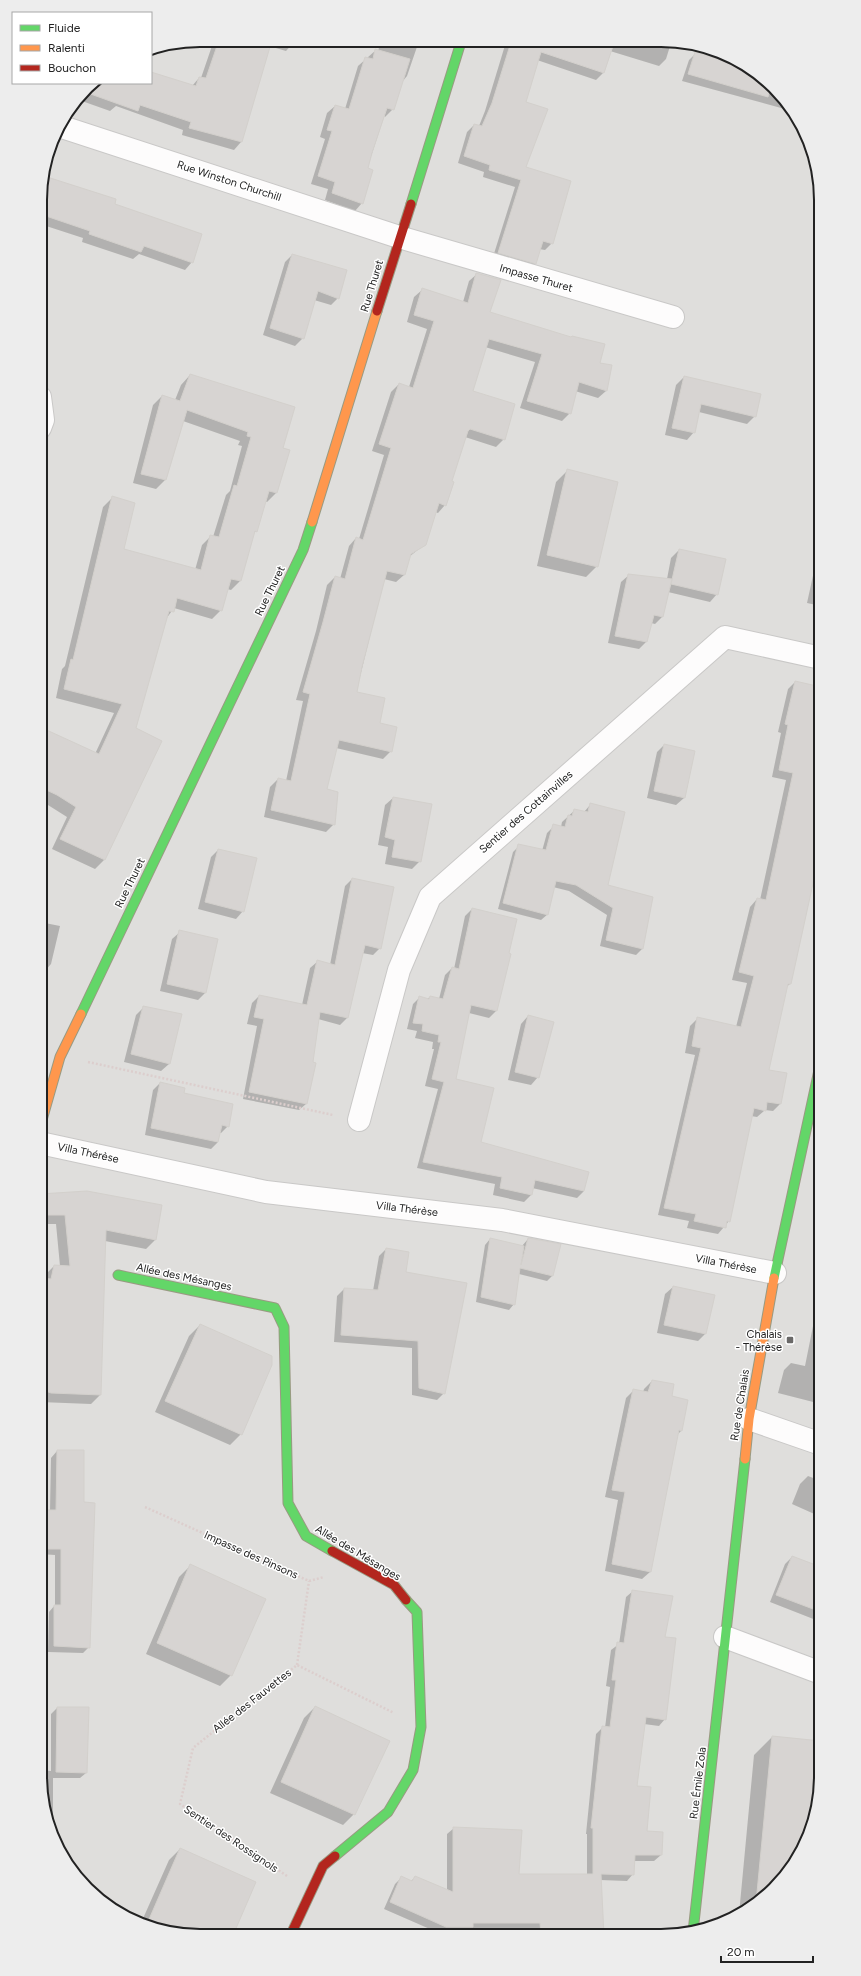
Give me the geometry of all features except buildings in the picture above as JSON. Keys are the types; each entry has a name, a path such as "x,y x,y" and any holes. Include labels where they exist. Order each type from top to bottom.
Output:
{"street":[{"name":"Rue Thuret","path":"47,1102 60,1057 303,550 399,237 459,47"},
{"name":"Rue Winston Churchill","path":"66,128 399,237"},
{"name":"Impasse Thuret","path":"399,237 673,317"},
{"name":"Sentier des Cottainvilles","path":"359,1120 399,970 430,897 725,637 814,656"},
{"name":"Rue de Chalais","path":"725,1637 749,1419 775,1273 814,1093"},
{"name":"Villa Thérèse","path":"47,1144 266,1192 502,1220 775,1273"},
{"name":"Allée des Mésanges","path":"118,1275 275,1308 284,1327 288,1503 306,1536 361,1568 394,1585 417,1612 421,1727 413,1770 388,1812 323,1866 294,1929"},
{"path":"749,1419 814,1442"},
{"path":"725,1637 814,1670"},
{"name":"Rue Émile Zola","path":"694,1925 725,1637"}],"path":[{"path":"60,1057 359,1120"},
{"name":"Impasse des Pinsons","path":"145,1507 309,1581 361,1568"},
{"path":"297,1665 309,1581"},
{"name":"Allée des Fauvettes","path":"193,1748 297,1665 421,1727"},
{"name":"Sentier des Rossignols","path":"193,1748 180,1804 311,1892"}],"shaded area":[{"path":"180,48 681,48 710,55 728,63 746,73 762,85 776,99 788,115 798,133 809,161 814,190 814,1786 806,1825 788,1861 776,1877 762,1891 746,1903 728,1913 700,1924 671,1929 180,1928 151,1921 133,1913 115,1903 99,1891 85,1877 73,1861 63,1843 52,1815 47,1786 47,190 55,151 73,115 85,99 100,84 152,84 152,55"}],"traffic: fast":[{"path":"411,204 459,47"},
{"path":"81,1014 303,550 312,522"},
{"path":"774,1278 814,1093"},
{"path":"118,1275 275,1308 284,1327 288,1503 306,1536 332,1551"},
{"path":"694,1925 745,1459"},
{"path":"335,1856 388,1812 413,1770 421,1727 417,1612 406,1600"}],"traffic: slow":[{"path":"312,522 377,311"},
{"path":"47,1102 60,1057 81,1014"},
{"path":"745,1459 749,1419 774,1278"}],"traffic: jam":[{"path":"377,311 411,204"},
{"path":"332,1551 394,1585 406,1600"},
{"path":"293,1929 323,1866 335,1856"}],"place":[{"name":"Chalais - Thérèse","path":"790,1340"}]}
